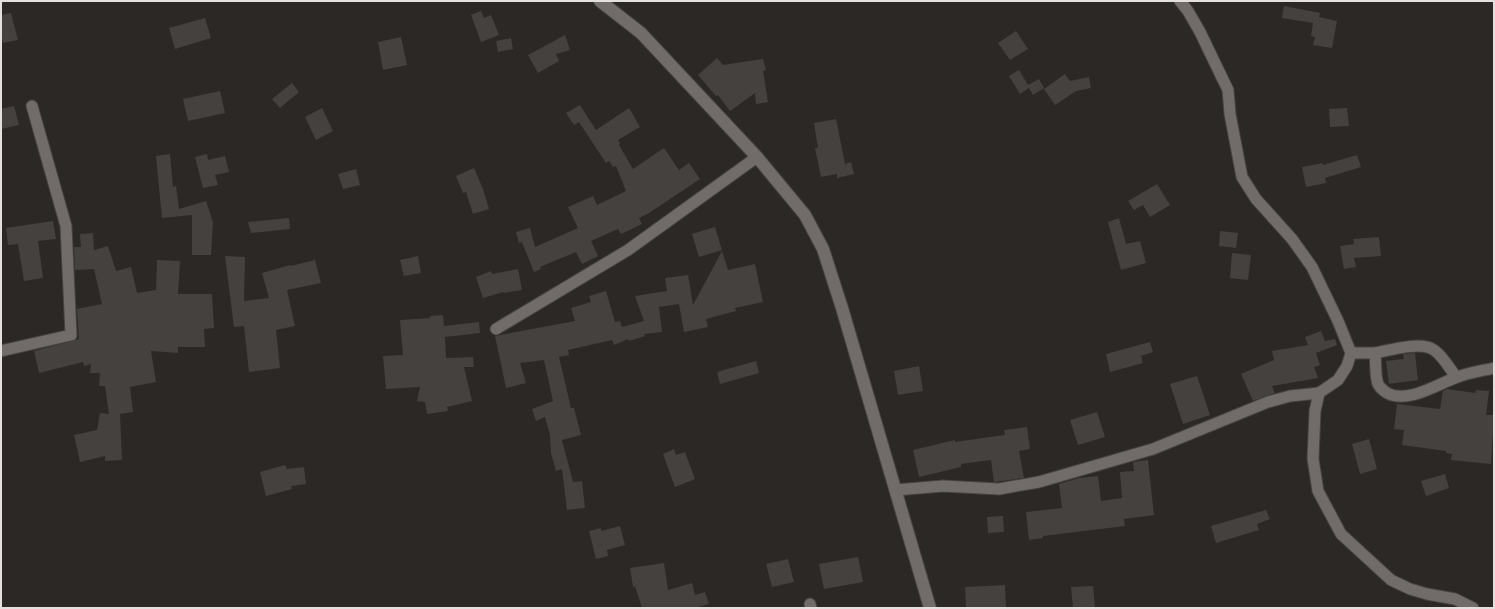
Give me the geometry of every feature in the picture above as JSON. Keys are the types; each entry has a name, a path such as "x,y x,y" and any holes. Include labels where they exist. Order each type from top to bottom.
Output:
{"main road":[{"path":"600,1 641,33 757,157 805,214 823,249 842,308 930,608"}],"street":[{"path":"895,490 943,486 999,489 1039,482 1153,449 1268,402 1290,396 1319,392 1338,380 1347,366 1351,353 1338,321 1312,267 1292,239 1256,199 1242,177 1230,114 1228,90 1200,32 1188,11 1180,1"},
{"path":"1,351 71,335 66,226 32,106"},
{"path":"496,329 628,250 757,157"},
{"path":"1351,353 1375,353 1406,347 1425,346 1434,349 1456,377"},
{"path":"1375,353 1378,384 1383,390 1392,396 1416,394 1456,377 1494,368"},
{"path":"1319,392 1315,411 1313,452 1318,491 1341,534 1391,580 1410,589 1455,599 1473,608"}],"building":[{"path":"1284,6 1320,13 1319,17 1337,21 1332,48 1313,45 1315,37 1311,36 1313,23 1282,18"},
{"path":"481,11 484,18 491,15 499,35 481,42 471,15"},
{"path":"11,13 18,40 3,43 1,35 1,15"},
{"path":"205,18 211,38 175,49 169,28"},
{"path":"1016,31 1028,49 1010,60 998,43"},
{"path":"565,35 570,50 556,54 559,61 538,73 528,55"},
{"path":"401,37 407,65 383,70 378,42"},
{"path":"511,38 513,49 498,52 496,41"},
{"path":"717,58 723,65 763,59 766,70 763,71 768,102 756,104 755,93 730,111 718,95 716,96 698,75"},
{"path":"1019,70 1028,85 1039,79 1044,88 1033,95 1029,88 1020,94 1009,76"},
{"path":"1065,74 1070,81 1089,77 1091,88 1076,91 1055,105 1044,89"},
{"path":"292,83 299,92 280,108 272,99"},
{"path":"220,91 225,113 188,121 183,99"},
{"path":"580,105 596,130 629,108 640,127 618,140 620,143 619,145 633,169 664,148 679,170 689,163 700,179 639,218 642,224 621,234 618,229 591,241 598,256 582,264 576,252 540,267 541,269 534,272 522,242 519,243 516,232 530,228 535,247 578,228 568,207 593,196 597,205 626,191 616,166 613,167 609,161 606,163 579,122 574,125 566,113"},
{"path":"14,106 19,125 1,129 1,109"},
{"path":"322,108 333,131 316,140 305,117"},
{"path":"1347,108 1349,126 1330,127 1329,109"},
{"path":"836,119 845,164 851,162 854,174 837,178 837,174 821,177 815,148 818,148 814,123"},
{"path":"170,154 173,187 176,186 179,209 206,201 213,222 211,255 192,255 192,215 162,218 156,156"},
{"path":"207,154 208,160 225,156 229,172 215,175 218,185 203,188 195,157"},
{"path":"1357,155 1361,167 1325,178 1326,183 1306,187 1302,167 1323,163 1323,165"},
{"path":"474,168 483,189 489,209 473,214 466,192 463,193 456,176"},
{"path":"356,169 360,185 343,189 338,174"},
{"path":"1157,184 1170,205 1150,217 1143,205 1134,210 1128,201"},
{"path":"289,218 290,229 251,233 248,222"},
{"path":"1119,218 1126,244 1140,241 1146,263 1121,270 1108,222"},
{"path":"53,221 56,239 38,241 43,278 24,281 18,244 8,245 6,228"},
{"path":"715,227 722,250 699,257 692,234"},
{"path":"1220,231 1238,233 1236,248 1219,246"},
{"path":"93,233 94,250 108,246 116,271 131,267 137,293 156,290 157,260 180,261 178,294 212,294 214,328 204,329 205,347 178,347 178,353 151,351 156,382 130,387 133,412 120,414 122,460 105,461 105,456 80,462 74,435 97,430 100,413 109,414 105,386 99,386 100,373 90,373 91,364 84,366 83,362 39,373 34,351 79,339 77,309 102,304 94,269 75,270 74,247 81,247 80,234"},
{"path":"1379,237 1381,256 1354,258 1356,267 1344,269 1340,246 1354,244 1353,239"},
{"path":"722,251 728,270 755,264 763,302 735,308 736,311 706,319 708,327 684,332 679,304 659,307 662,332 644,334 645,336 629,341 628,339 614,345 612,340 568,350 569,355 559,357 571,408 574,408 581,435 562,440 573,482 582,481 585,508 567,510 562,469 556,471 551,453 550,435 545,417 536,421 532,409 553,401 544,360 520,363 526,383 506,388 495,336 575,321 571,308 591,302 589,296 606,291 615,322 620,321 622,327 644,321 635,296 667,291 665,278 688,275 693,305"},
{"path":"1232,253 1251,255 1248,280 1230,278"},
{"path":"225,256 245,257 244,301 269,298 262,273 315,260 321,283 287,290 295,326 276,330 280,368 249,372 244,326 234,327"},
{"path":"418,256 421,273 404,276 400,260"},
{"path":"518,269 522,290 503,292 483,298 476,277 491,271 492,274"},
{"path":"443,315 444,326 479,322 480,333 445,337 446,358 473,357 474,367 464,367 472,401 447,407 448,411 427,414 425,402 417,401 420,387 386,389 383,356 403,355 400,320 430,318 430,316"},
{"path":"1321,331 1325,341 1335,339 1337,345 1316,353 1320,365 1314,367 1318,378 1272,386 1275,393 1253,401 1241,374 1274,360 1272,351 1308,345 1305,337"},
{"path":"1150,342 1153,352 1141,356 1143,363 1110,372 1106,354"},
{"path":"1415,353 1418,380 1389,384 1386,361 1404,359 1403,354"},
{"path":"756,361 759,373 720,384 717,372"},
{"path":"919,366 923,391 898,395 894,371"},
{"path":"1197,376 1210,415 1183,424 1170,384"},
{"path":"1447,389 1475,393 1476,390 1489,391 1486,415 1494,415 1491,464 1451,460 1452,454 1446,453 1446,451 1402,445 1404,430 1394,429 1397,404 1440,409 1443,391"},
{"path":"1097,412 1105,437 1078,445 1070,420"},
{"path":"1027,427 1030,449 1019,451 1024,478 994,482 991,460 961,464 961,467 919,477 913,450 955,440 955,442 1005,435 1004,430"},
{"path":"1369,439 1377,469 1360,474 1352,444"},
{"path":"674,449 676,455 685,452 695,479 675,487 663,454"},
{"path":"1148,460 1154,515 1124,519 1125,526 1043,536 1043,538 1029,540 1026,512 1062,508 1059,484 1079,478 1098,476 1101,501 1122,498 1120,472 1134,471 1133,462"},
{"path":"285,465 287,469 304,467 306,484 291,486 292,489 266,496 260,472"},
{"path":"1445,474 1449,488 1426,496 1421,481"},
{"path":"1266,510 1270,519 1257,524 1259,530 1216,543 1211,526"},
{"path":"1003,516 1004,532 988,533 987,517"},
{"path":"620,526 625,545 607,550 608,556 596,559 589,531 601,528 601,531"},
{"path":"858,557 863,582 824,589 819,564"},
{"path":"788,559 794,582 772,587 766,564"},
{"path":"664,563 668,590 692,583 695,595 705,592 709,604 695,608 642,608 635,586 633,587 630,568"},
{"path":"1005,585 1006,607 966,608 965,587"},
{"path":"1093,586 1095,608 1073,608 1071,587"}]}
